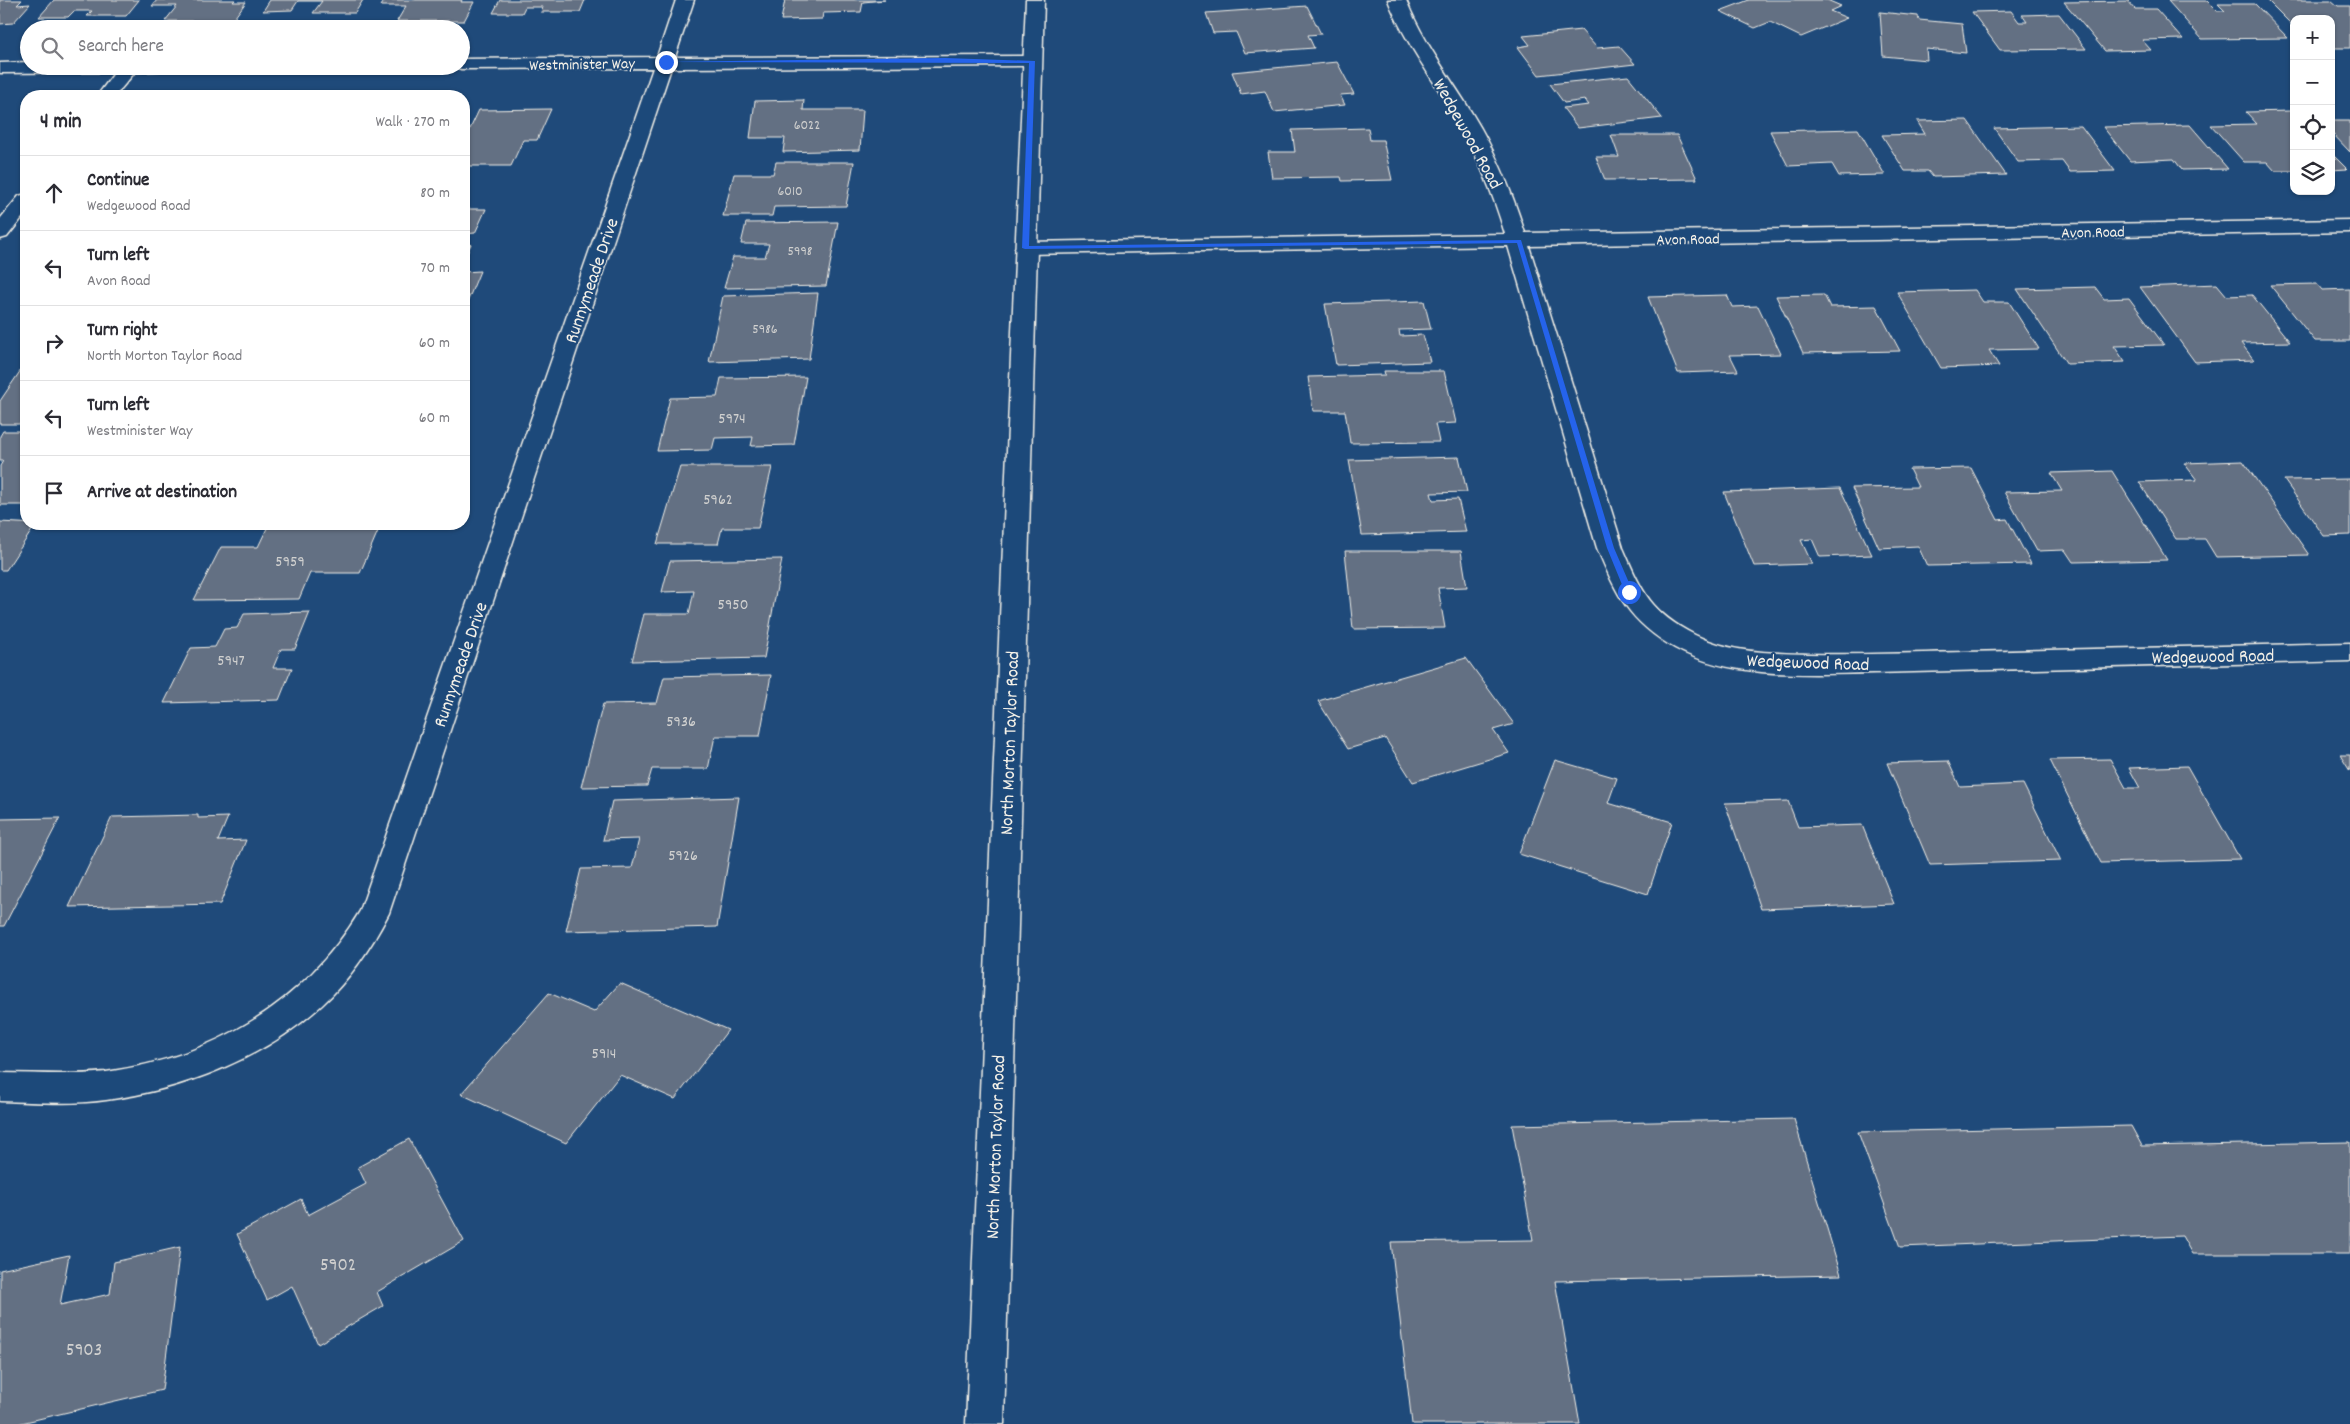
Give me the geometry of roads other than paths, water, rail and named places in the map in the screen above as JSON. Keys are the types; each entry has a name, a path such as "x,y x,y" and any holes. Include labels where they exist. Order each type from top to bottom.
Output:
{"street":[{"name":"Runnymeade Drive","path":"0,1087 106,1086 180,1070 224,1052 265,1030 301,1003 332,974 356,944 374,913 666,62 685,0"},
{"name":"North Morton Taylor Road","path":"985,1424 1035,0"},
{"name":"Wedgewood Road","path":"1396,0 1414,40 1464,116 1486,155 1504,197 1614,557 1629,592 1640,607 1660,626 1686,642 1718,654 1752,662 1839,664 2350,652"},
{"name":"Westminister Way","path":"470,64 1032,61"},
{"path":"0,68 20,68"},
{"path":"111,90 122,75"},
{"path":"0,233 20,208"},
{"name":"Avon Road","path":"1025,248 2350,226"}]}
